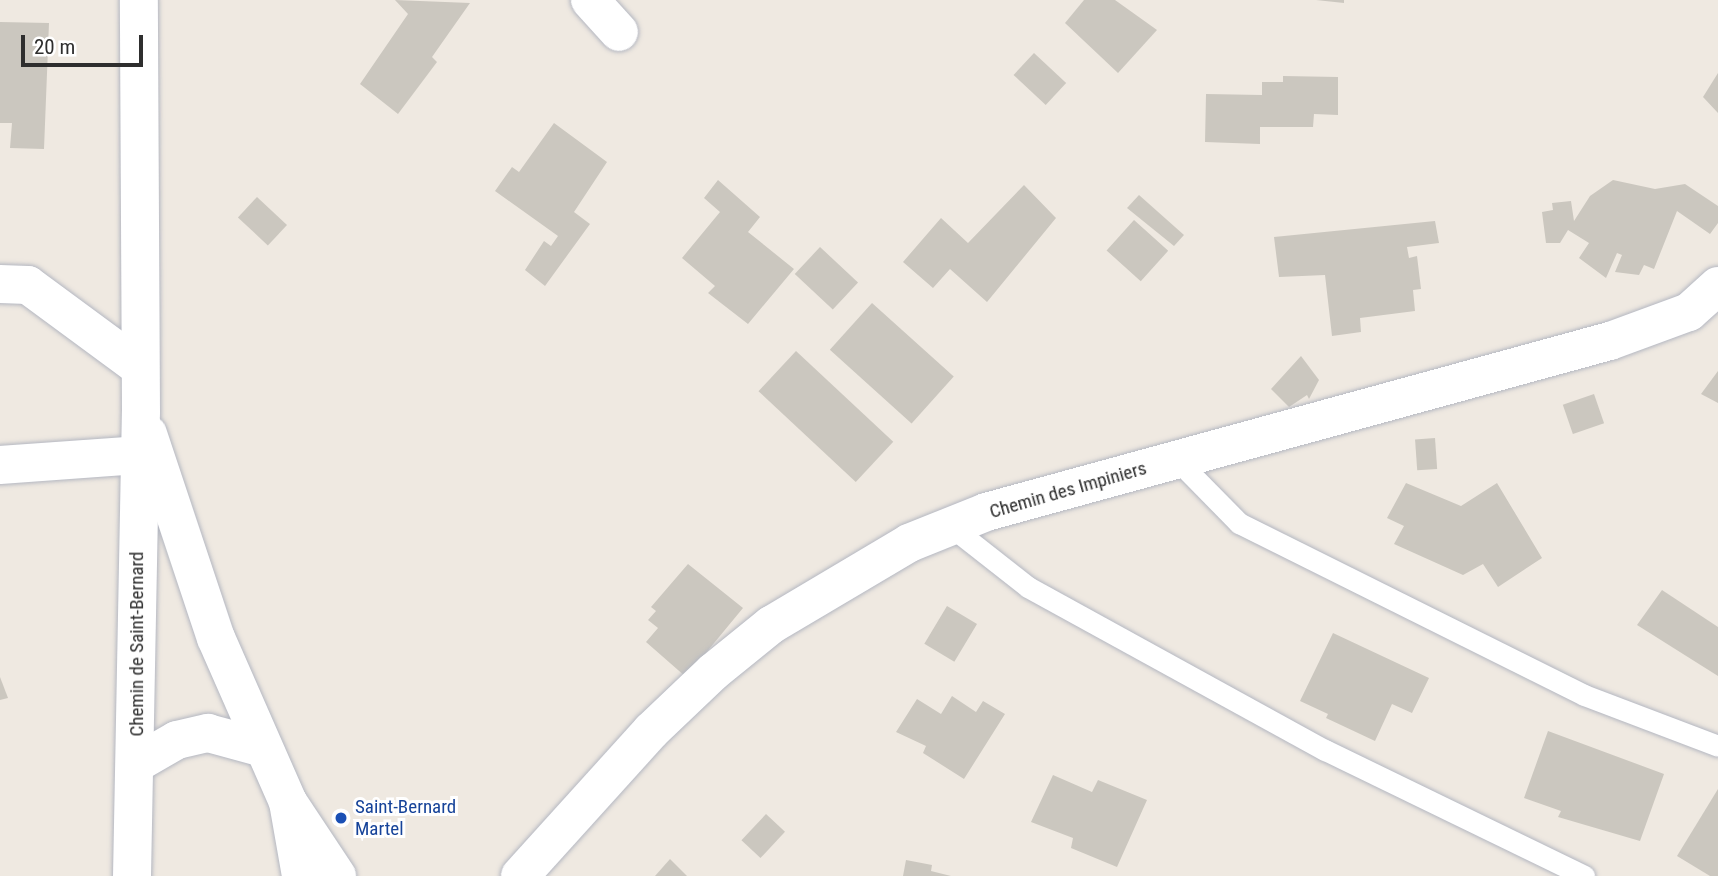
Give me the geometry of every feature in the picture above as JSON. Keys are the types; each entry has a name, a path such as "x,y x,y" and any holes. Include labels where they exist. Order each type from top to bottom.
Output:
{"street":[{"name":"Chemin de Saint-Bernard","path":"132,876 137,763 138,455 141,412 138,366 139,0"},
{"path":"590,0 619,32"},
{"path":"0,284 27,285 138,366"},
{"name":"Chemin des Impiniers","path":"520,876 651,731 722,664 771,625 855,572 949,525 1176,459 1610,341 1689,312 1715,294"},
{"name":"Chemin de Saint-Bernard","path":"141,412 216,638 260,747 288,802"},
{"path":"0,465 138,455"},
{"path":"137,763 177,740 208,733 260,747"},
{"path":"288,802 301,876"},
{"path":"288,802 337,876"}],"lane":[{"path":"1176,459 1239,523 1584,695 1718,746"},
{"path":"949,525 1040,594 1325,750 1584,876"}],"building":[{"path":"395,0 470,3 432,57 437,62 398,114 360,84 408,14"},
{"path":"1084,0 1115,0 1157,30 1118,73 1065,23"},
{"path":"1316,0 1344,0 1344,3"},
{"path":"0,22 49,23 44,149 10,148 12,123 0,123"},
{"path":"1034,53 1066,83 1046,105 1014,75"},
{"path":"1718,73 1718,113 1703,97"},
{"path":"1283,76 1338,77 1338,115 1314,114 1313,127 1260,127 1260,144 1205,142 1206,94 1262,95 1262,82 1283,82"},
{"path":"554,123 607,162 574,212 590,224 545,286 525,270 544,241 551,246 558,236 495,191 512,167 519,172"},
{"path":"718,180 760,217 748,232 794,269 748,324 708,293 715,286 682,258 720,212 704,198"},
{"path":"1613,180 1655,189 1685,184 1718,206 1718,223 1710,234 1677,211 1654,269 1644,265 1639,275 1615,272 1622,255 1617,253 1606,278 1579,258 1589,243 1568,230 1560,243 1546,243 1542,212 1553,210 1552,203 1571,201 1574,221 1590,196"},
{"path":"1024,185 1056,218 987,302 950,269 933,288 903,262 941,218 968,243"},
{"path":"1139,195 1184,235 1174,246 1127,208"},
{"path":"257,197 287,225 268,245 238,217"},
{"path":"1134,220 1168,251 1141,281 1107,250"},
{"path":"1435,221 1439,243 1407,247 1409,258 1417,256 1421,289 1413,290 1415,311 1360,318 1361,332 1332,336 1325,275 1279,277 1274,237"},
{"path":"820,247 858,282 833,310 795,274"},
{"path":"872,303 954,377 912,423 830,350"},
{"path":"796,351 893,442 856,482 758,391"},
{"path":"1301,356 1319,380 1309,399 1307,395 1289,407 1271,389"},
{"path":"1718,371 1718,403 1701,394"},
{"path":"1594,394 1604,423 1573,434 1563,405"},
{"path":"1435,438 1437,469 1417,470 1415,439"},
{"path":"1406,483 1461,506 1497,483 1542,558 1498,587 1483,564 1463,575 1394,544 1404,526 1387,518"},
{"path":"688,564 743,608 686,677 646,642 658,628 648,620 656,611 651,607"},
{"path":"1662,590 1718,627 1718,676 1637,625"},
{"path":"947,606 977,624 954,662 924,644"},
{"path":"1333,633 1429,678 1412,713 1392,704 1375,741 1326,718 1328,714 1300,701"},
{"path":"0,677 8,698 0,700"},
{"path":"952,696 976,712 983,701 1005,714 964,779 923,753 926,746 896,732 917,699 941,714"},
{"path":"1548,731 1664,774 1640,841 1558,817 1561,811 1524,798"},
{"path":"1053,775 1092,792 1098,780 1147,800 1117,867 1071,848 1073,838 1031,822"},
{"path":"1718,789 1718,876 1710,876 1677,856"},
{"path":"766,814 785,832 760,858 741,840"},
{"path":"670,859 687,876 655,876"},
{"path":"906,860 932,865 931,871 951,876 903,876"}],"place":[{"name":"Saint-Bernard Martel","path":"341,818"}]}
